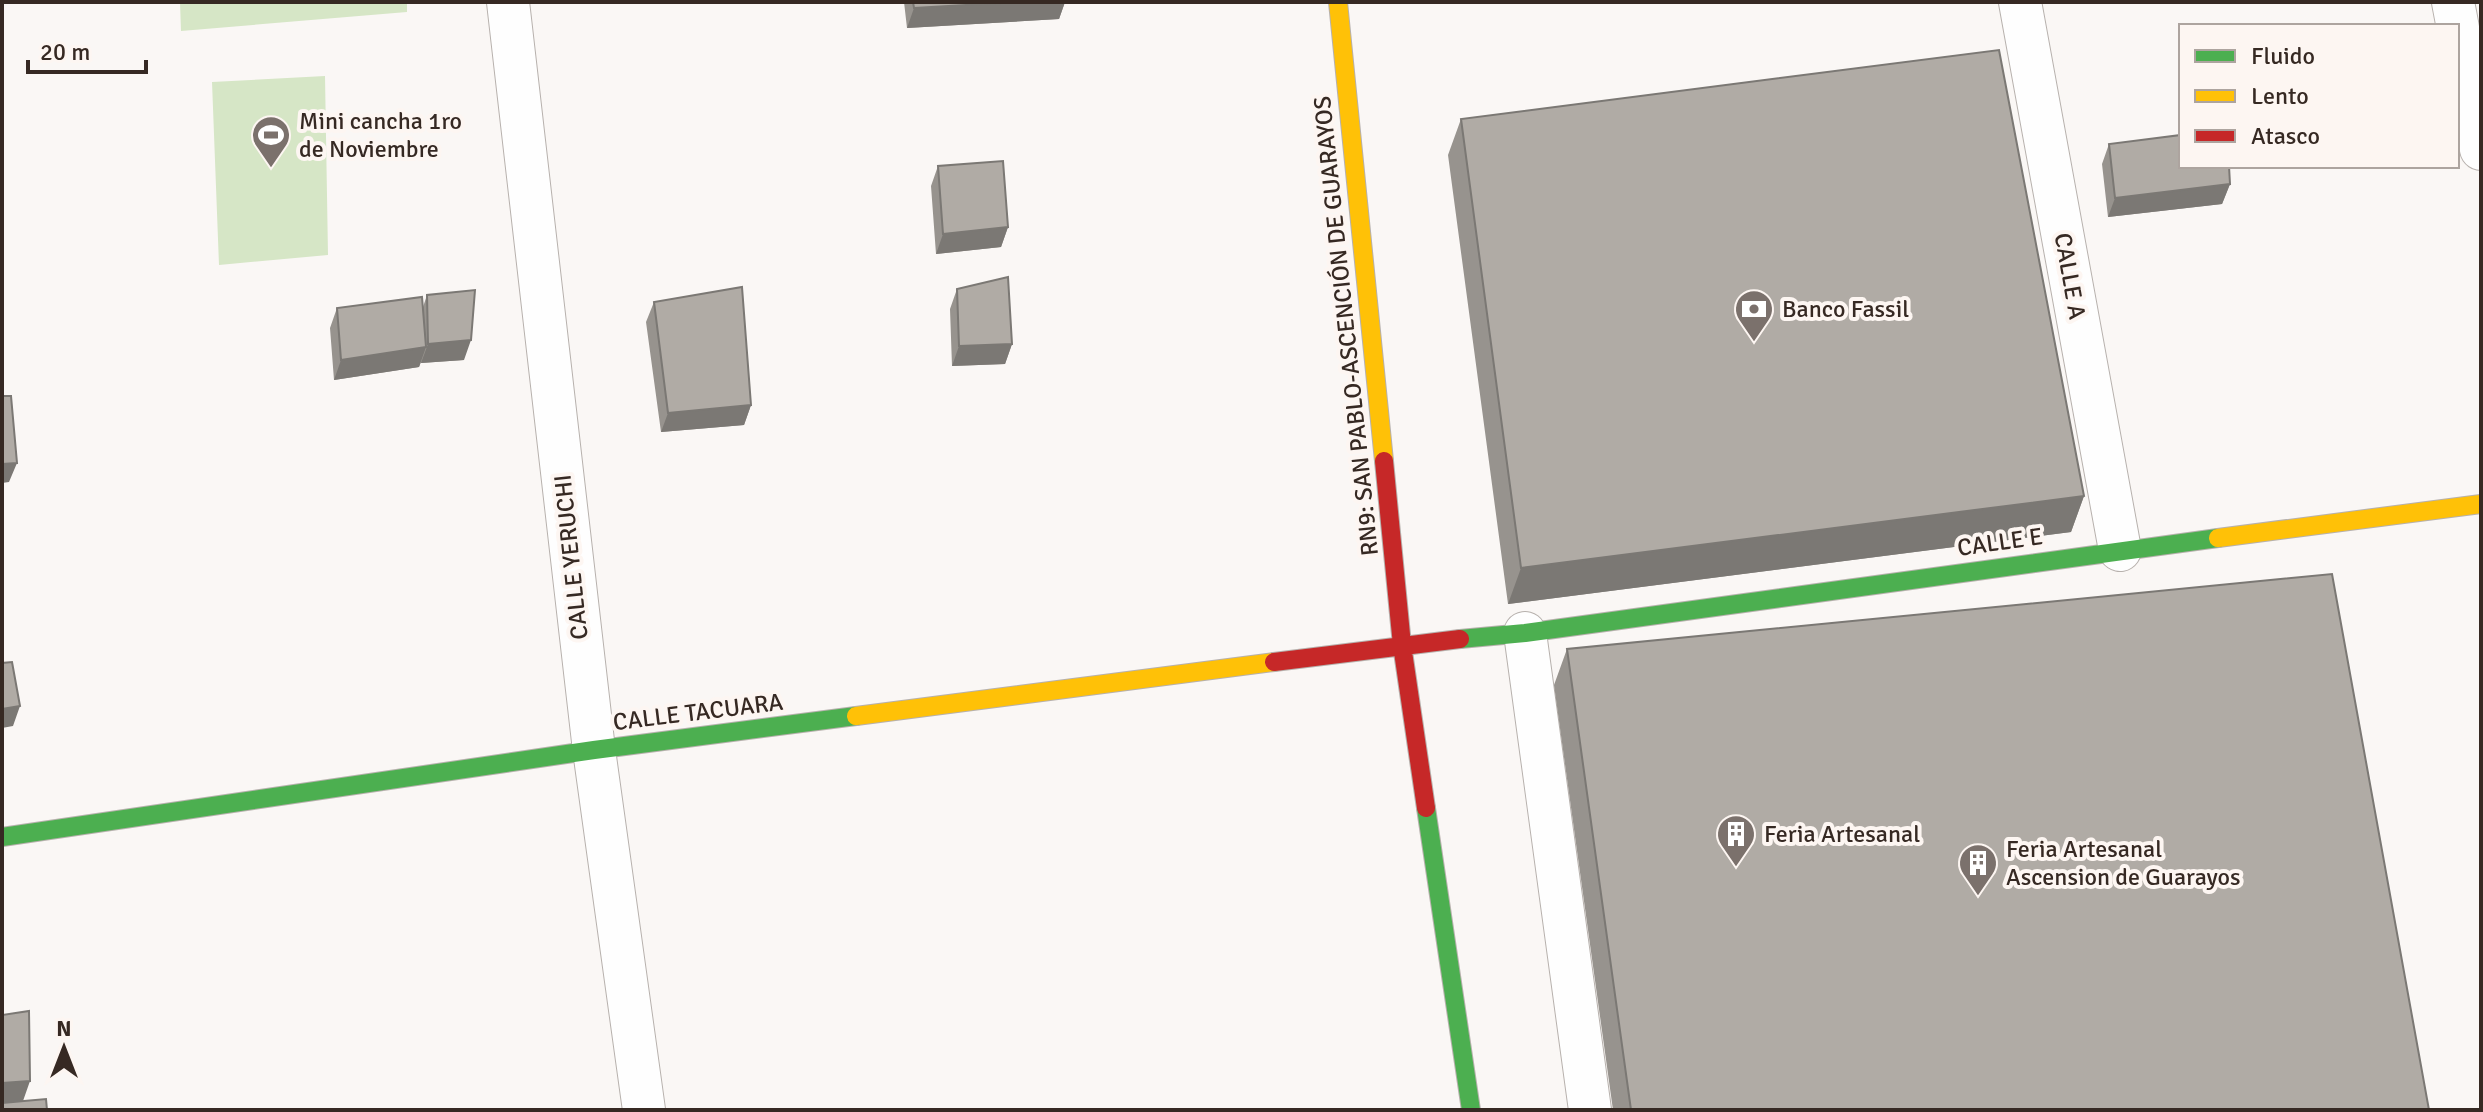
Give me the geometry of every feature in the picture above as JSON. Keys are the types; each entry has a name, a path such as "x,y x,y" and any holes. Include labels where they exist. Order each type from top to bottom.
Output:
{"main road":[{"name":"RN9: SAN PABLO-ASCENCIÓN DE GUARAYOS","path":"1338,2 1402,645 1471,1110"},
{"name":"CALLE E","path":"1402,645 1525,633 2120,550 2481,504"},
{"name":"CALLE TACUARA","path":"2,837 594,750 1402,645"}],"street":[{"name":"CALLE YERUCHI","path":"508,2 594,750 644,1110"},
{"name":"CALLE A","path":"2020,2 2120,550"},
{"path":"2453,2 2457,24"},
{"path":"2459,34 2481,149"},
{"path":"1525,633 1590,1110"}],"green space":[{"path":"180,2 407,2 407,12 181,31"},
{"name":"Mini cancha 1ro de Noviembre","path":"325,76 328,255 219,265 212,82"}],"building":[{"path":"913,2 1018,2 914,8"},
{"name":"Banco Fassil","path":"1999,50 2084,496 1521,568 1461,119"},
{"path":"2179,135 2179,168 2229,168 2230,184 2115,198 2109,144"},
{"path":"1003,161 1008,227 943,234 938,166"},
{"path":"1008,277 1012,344 959,346 957,289"},
{"path":"742,287 751,405 668,413 654,302"},
{"path":"475,290 471,340 428,344 427,295"},
{"path":"422,297 426,347 341,360 337,308"},
{"path":"2,396 11,396 17,463 2,464"},
{"name":"Feria Artesanal Ascension de Guarayos","path":"2332,574 2429,1110 1631,1110 1567,649"},
{"path":"12,662 20,706 2,709 2,663"},
{"path":"29,1011 30,1081 2,1083 2,1015"},
{"path":"46,1099 47,1110 2,1110 2,1103"}],"traffic: fast":[{"path":"1460,639 1525,633 2218,538"},
{"path":"2,837 594,750 856,716"},
{"path":"1426,808 1471,1110"}],"traffic: slow":[{"path":"1338,2 1384,461"},
{"path":"2218,538 2481,504"},
{"path":"856,716 1274,662"}],"traffic: jam":[{"path":"1384,461 1402,645 1426,808"},
{"path":"1274,662 1460,639"}],"place":[{"name":"Mini cancha 1ro de Noviembre","path":"271,169"},
{"name":"Banco Fassil","path":"1754,343"},
{"name":"Feria Artesanal","path":"1736,868"},
{"name":"Feria Artesanal Ascension de Guarayos","path":"1978,897"}]}
